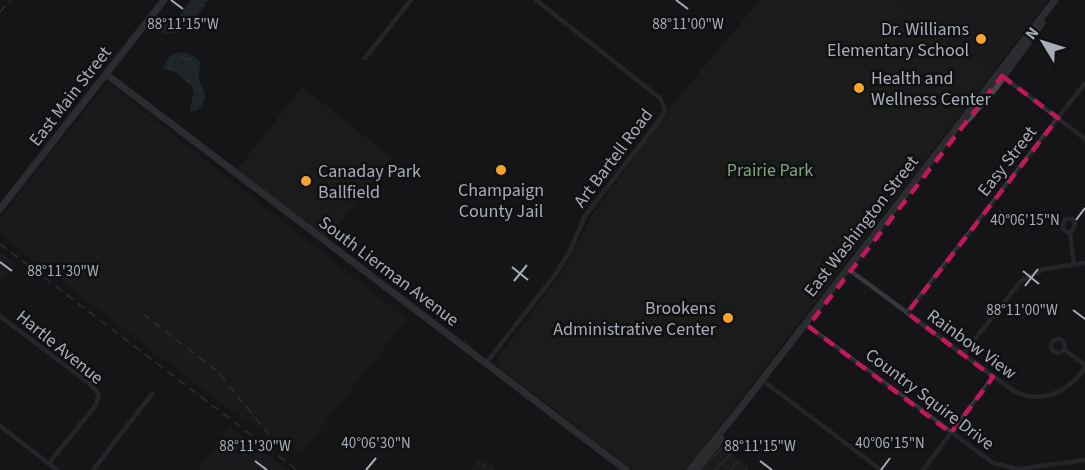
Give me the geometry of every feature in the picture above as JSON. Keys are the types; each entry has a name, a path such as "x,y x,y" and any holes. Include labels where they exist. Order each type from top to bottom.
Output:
{"main road":[{"name":"East Main Street","path":"0,209 164,0"},
{"name":"East Washington Street","path":"1000,75 1055,0"},
{"name":"East Washington Street","path":"690,470 763,381 1060,0"},
{"name":"South Lierman Avenue","path":"106,74 626,470"},
{"name":"East Washington Street","path":"697,470 763,381"}],"street":[{"path":"365,58 411,0"},
{"name":"Art Bartell Road","path":"486,363 559,269 570,251 585,216 665,110 662,101 657,96 536,0"},
{"path":"1000,75 1085,139"},
{"name":"Easy Street","path":"907,313 1085,83"},
{"path":"1070,234 1074,264"},
{"path":"963,354 1021,281 1044,269 1085,263"},
{"name":"Rainbow View","path":"849,270 993,377 1020,394 1048,395 1069,387 1085,366"},
{"name":"Hartle Avenue","path":"0,316 97,391 99,400 50,466"},
{"name":"Country Squire Drive","path":"807,325 951,433 986,458 1002,466 1018,469 1049,468 1085,460"},
{"path":"1065,350 1085,366"},
{"path":"923,470 993,377"},
{"path":"763,381 881,470"},
{"path":"93,470 152,394"},
{"path":"0,426 57,470"}],"highlighted area":[{"path":"1002,76 1058,118 907,313 993,377 951,433 808,326"}],"shaded area":[{"name":"Dr. Williams Elementary School","path":"895,0 1048,0 989,77"},
{"path":"108,83 406,319 302,452 232,411 0,234 0,218"},
{"path":"0,251 16,264 0,284"},
{"path":"230,427 287,470 198,470"}],"green space":[{"name":"Prairie Park","path":"760,0 895,0 989,77 686,470 633,470 501,369 497,363 499,356 564,269 592,215 673,104"},
{"path":"302,87 391,157 327,239 237,170"},
{"path":"721,446 748,467 748,470 702,470"},
{"path":"480,459 496,470 470,470"}],"water":[{"path":"191,0 208,0 189,25 177,32 162,32 162,26 178,18"},
{"path":"176,53 190,54 200,62 199,78 205,97 197,111 191,111 190,108 194,93 192,86 175,72 163,67 170,56"}],"railway":[{"path":"0,12 10,0"},
{"path":"0,244 297,470"},
{"path":"143,314 217,371 284,453"}],"place":[{"name":"Dr. Williams Elementary School","path":"981,39"},
{"name":"Health and Wellness Center","path":"859,88"},
{"name":"Champaign County Jail","path":"501,170"},
{"name":"Canaday Park Ballfield","path":"306,181"},
{"name":"Brookens Administrative Center","path":"728,318"}]}
